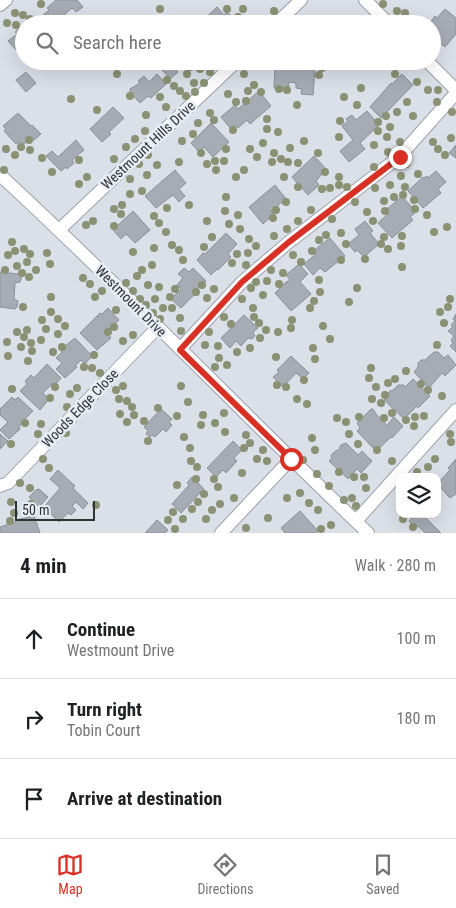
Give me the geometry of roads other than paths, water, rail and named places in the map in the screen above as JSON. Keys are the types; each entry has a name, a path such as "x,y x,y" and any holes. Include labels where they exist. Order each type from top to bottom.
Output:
{"street":[{"path":"0,5 6,0"},
{"path":"285,15 301,0"},
{"path":"365,0 380,15"},
{"name":"Westmount Hills Drive","path":"59,230 228,70"},
{"path":"180,350 242,282 289,242 400,157 456,91 436,70"},
{"name":"Westmount Drive","path":"0,175 59,230 368,533"},
{"name":"Woods Edge Close","path":"0,486 8,483 158,328"},
{"path":"356,521 456,410"},
{"path":"221,533 291,459"}]}
